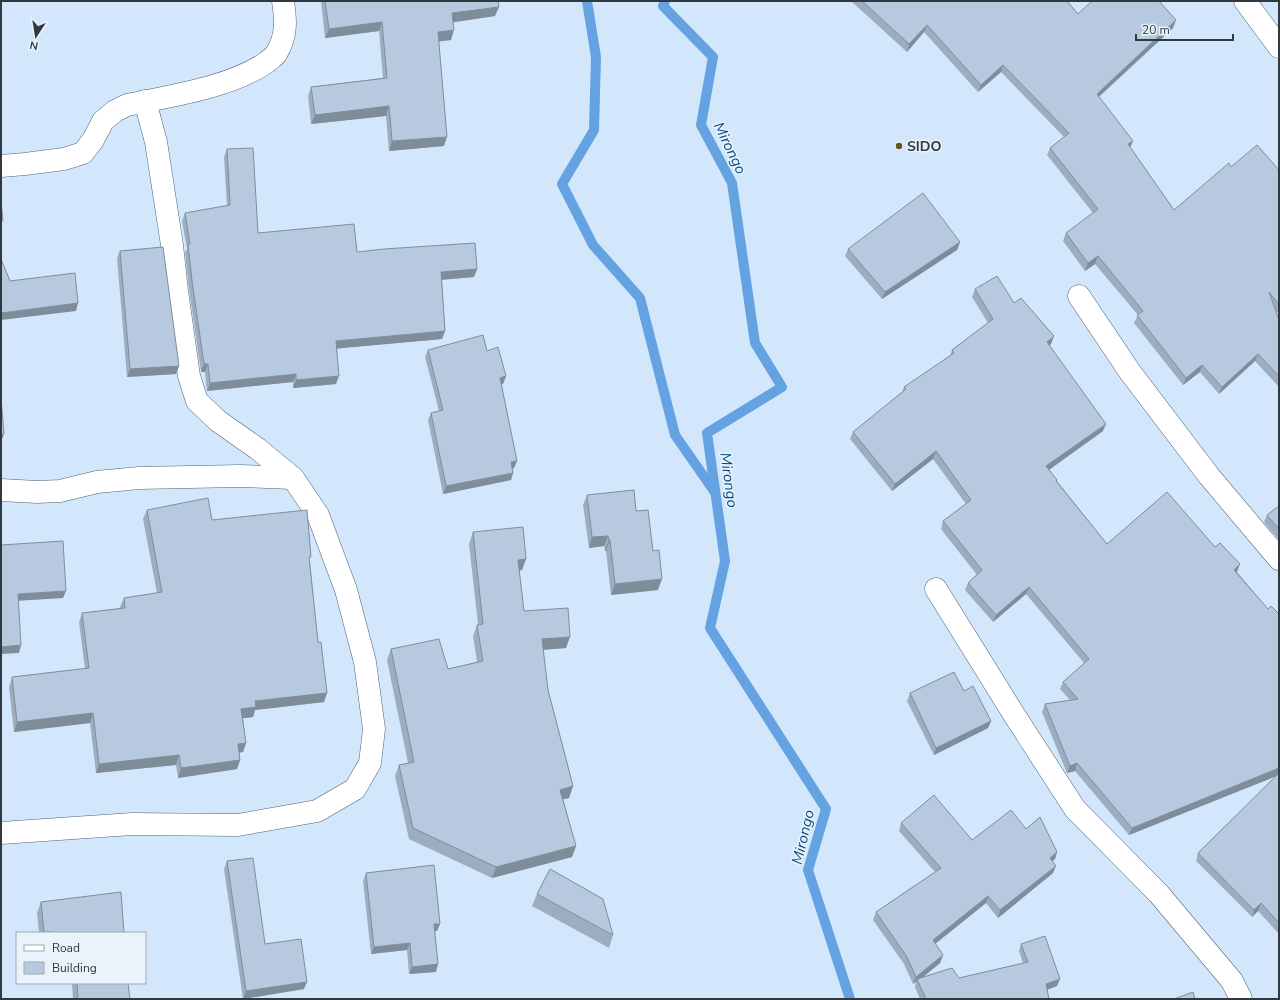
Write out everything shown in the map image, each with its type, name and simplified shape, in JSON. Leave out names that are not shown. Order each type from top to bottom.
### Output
[{"type":"street","points":[[1,166],[64,159],[83,153],[93,140],[103,121],[115,111],[127,105],[215,85],[241,76],[260,66],[276,56],[284,38],[285,17],[283,1]]},
{"type":"street","points":[[1245,1],[1279,47]]},
{"type":"street","points":[[1,833],[132,824],[238,825],[317,811],[355,789],[370,764],[374,729],[365,662],[346,590],[318,515],[293,478],[258,449],[218,422],[197,401],[189,376],[172,245],[156,142],[145,101]]},
{"type":"street","points":[[1079,296],[1134,378],[1209,476],[1279,559]]},
{"type":"street","points":[[1,490],[37,492],[60,491],[97,482],[146,478],[240,476],[293,478]]},
{"type":"street","points":[[936,589],[1075,809],[1159,894],[1232,981],[1241,999]]},
{"type":"building","points":[[325,1],[498,1],[499,7],[452,13],[454,30],[438,32],[447,137],[392,141],[389,106],[315,115],[311,87],[387,78],[382,22],[329,29]]},
{"type":"building","points":[[862,1],[1067,1],[1078,14],[1092,1],[1159,1],[1176,20],[1097,94],[1133,141],[1128,144],[1174,210],[1229,163],[1231,167],[1257,145],[1279,170],[1279,304],[1269,292],[1279,320],[1279,376],[1258,354],[1222,387],[1202,365],[1186,378],[1137,315],[1143,311],[1098,256],[1088,263],[1066,233],[1098,209],[1050,148],[1069,133],[1003,65],[981,85],[927,25],[909,44]]},
{"type":"building","points":[[253,148],[258,233],[354,224],[357,252],[475,243],[477,269],[441,272],[445,331],[336,341],[339,376],[296,380],[296,374],[210,383],[208,364],[204,364],[192,281],[188,244],[190,244],[185,213],[230,205],[227,149]]},
{"type":"building","points":[[923,193],[960,242],[885,292],[848,249]]},
{"type":"building","points":[[1,201],[3,221],[1,221]]},
{"type":"building","points":[[163,247],[179,366],[130,369],[120,251]]},
{"type":"building","points":[[1,259],[10,281],[75,273],[78,303],[1,313]]},
{"type":"building","points":[[997,276],[1014,303],[1021,298],[1054,336],[1047,342],[1106,424],[1046,466],[1057,480],[1056,481],[1107,544],[1167,492],[1215,547],[1220,543],[1240,564],[1234,570],[1268,609],[1271,606],[1279,614],[1279,768],[1132,828],[1077,763],[1070,766],[1045,704],[1078,699],[1063,682],[1089,659],[1029,587],[996,615],[968,583],[982,570],[943,521],[971,500],[936,451],[895,484],[853,432],[906,389],[904,387],[954,353],[952,350],[993,319],[975,289]]},
{"type":"building","points":[[483,335],[487,351],[498,347],[506,376],[500,378],[517,461],[511,462],[513,473],[446,486],[431,413],[443,410],[428,350]]},
{"type":"building","points":[[1,398],[4,434],[1,435]]},
{"type":"building","points":[[634,490],[636,511],[648,510],[653,551],[659,550],[662,579],[615,584],[610,540],[608,536],[592,537],[587,495]]},
{"type":"building","points":[[208,498],[212,520],[307,510],[311,557],[309,557],[318,642],[321,642],[327,693],[255,701],[256,707],[241,709],[246,743],[238,744],[240,760],[181,768],[179,755],[99,764],[93,713],[17,722],[12,677],[89,668],[82,613],[125,608],[124,598],[162,592],[147,510]]},
{"type":"building","points":[[1279,506],[1279,529],[1267,515]]},
{"type":"building","points":[[523,527],[526,559],[518,560],[524,611],[568,608],[570,637],[542,639],[548,690],[573,786],[560,790],[576,846],[496,867],[413,828],[399,765],[414,762],[391,649],[439,639],[448,669],[483,661],[477,625],[483,624],[473,532]]},
{"type":"building","points":[[63,541],[66,591],[18,594],[21,645],[1,647],[1,545]]},
{"type":"building","points":[[954,672],[964,691],[973,686],[991,721],[936,748],[910,693]]},
{"type":"building","points":[[1279,773],[1279,923],[1261,903],[1254,910],[1198,853]]},
{"type":"building","points":[[934,795],[972,840],[1011,810],[1026,829],[1040,817],[1057,852],[1050,858],[1056,866],[1000,910],[988,896],[933,940],[943,955],[916,977],[907,957],[876,912],[941,868],[901,823]]},
{"type":"building","points":[[253,858],[265,944],[301,939],[307,982],[246,991],[227,861]]},
{"type":"building","points":[[434,865],[440,924],[434,924],[438,964],[412,967],[410,943],[374,947],[366,873]]},
{"type":"building","points":[[550,869],[603,899],[613,935],[537,894]]},
{"type":"building","points":[[121,892],[124,932],[44,932],[41,902]]},
{"type":"building","points":[[1045,936],[1060,979],[1046,984],[1049,999],[926,999],[917,979],[952,968],[959,978],[1028,962],[1021,944]]},
{"type":"building","points":[[77,984],[128,984],[130,999],[78,999]]},
{"type":"building","points":[[1193,992],[1195,999],[1174,999]]},
{"type":"waterway","points":[[587,1],[596,57],[594,130],[562,184],[593,245],[640,298],[675,435],[714,491]]},
{"type":"waterway","name":"Mirongo","points":[[665,1],[663,6],[713,57],[701,125],[732,183],[755,343],[782,387],[707,433],[725,561],[710,628],[826,809],[808,870],[850,999]]},
{"type":"place","name":"SIDO","points":[[899,146]]}]
